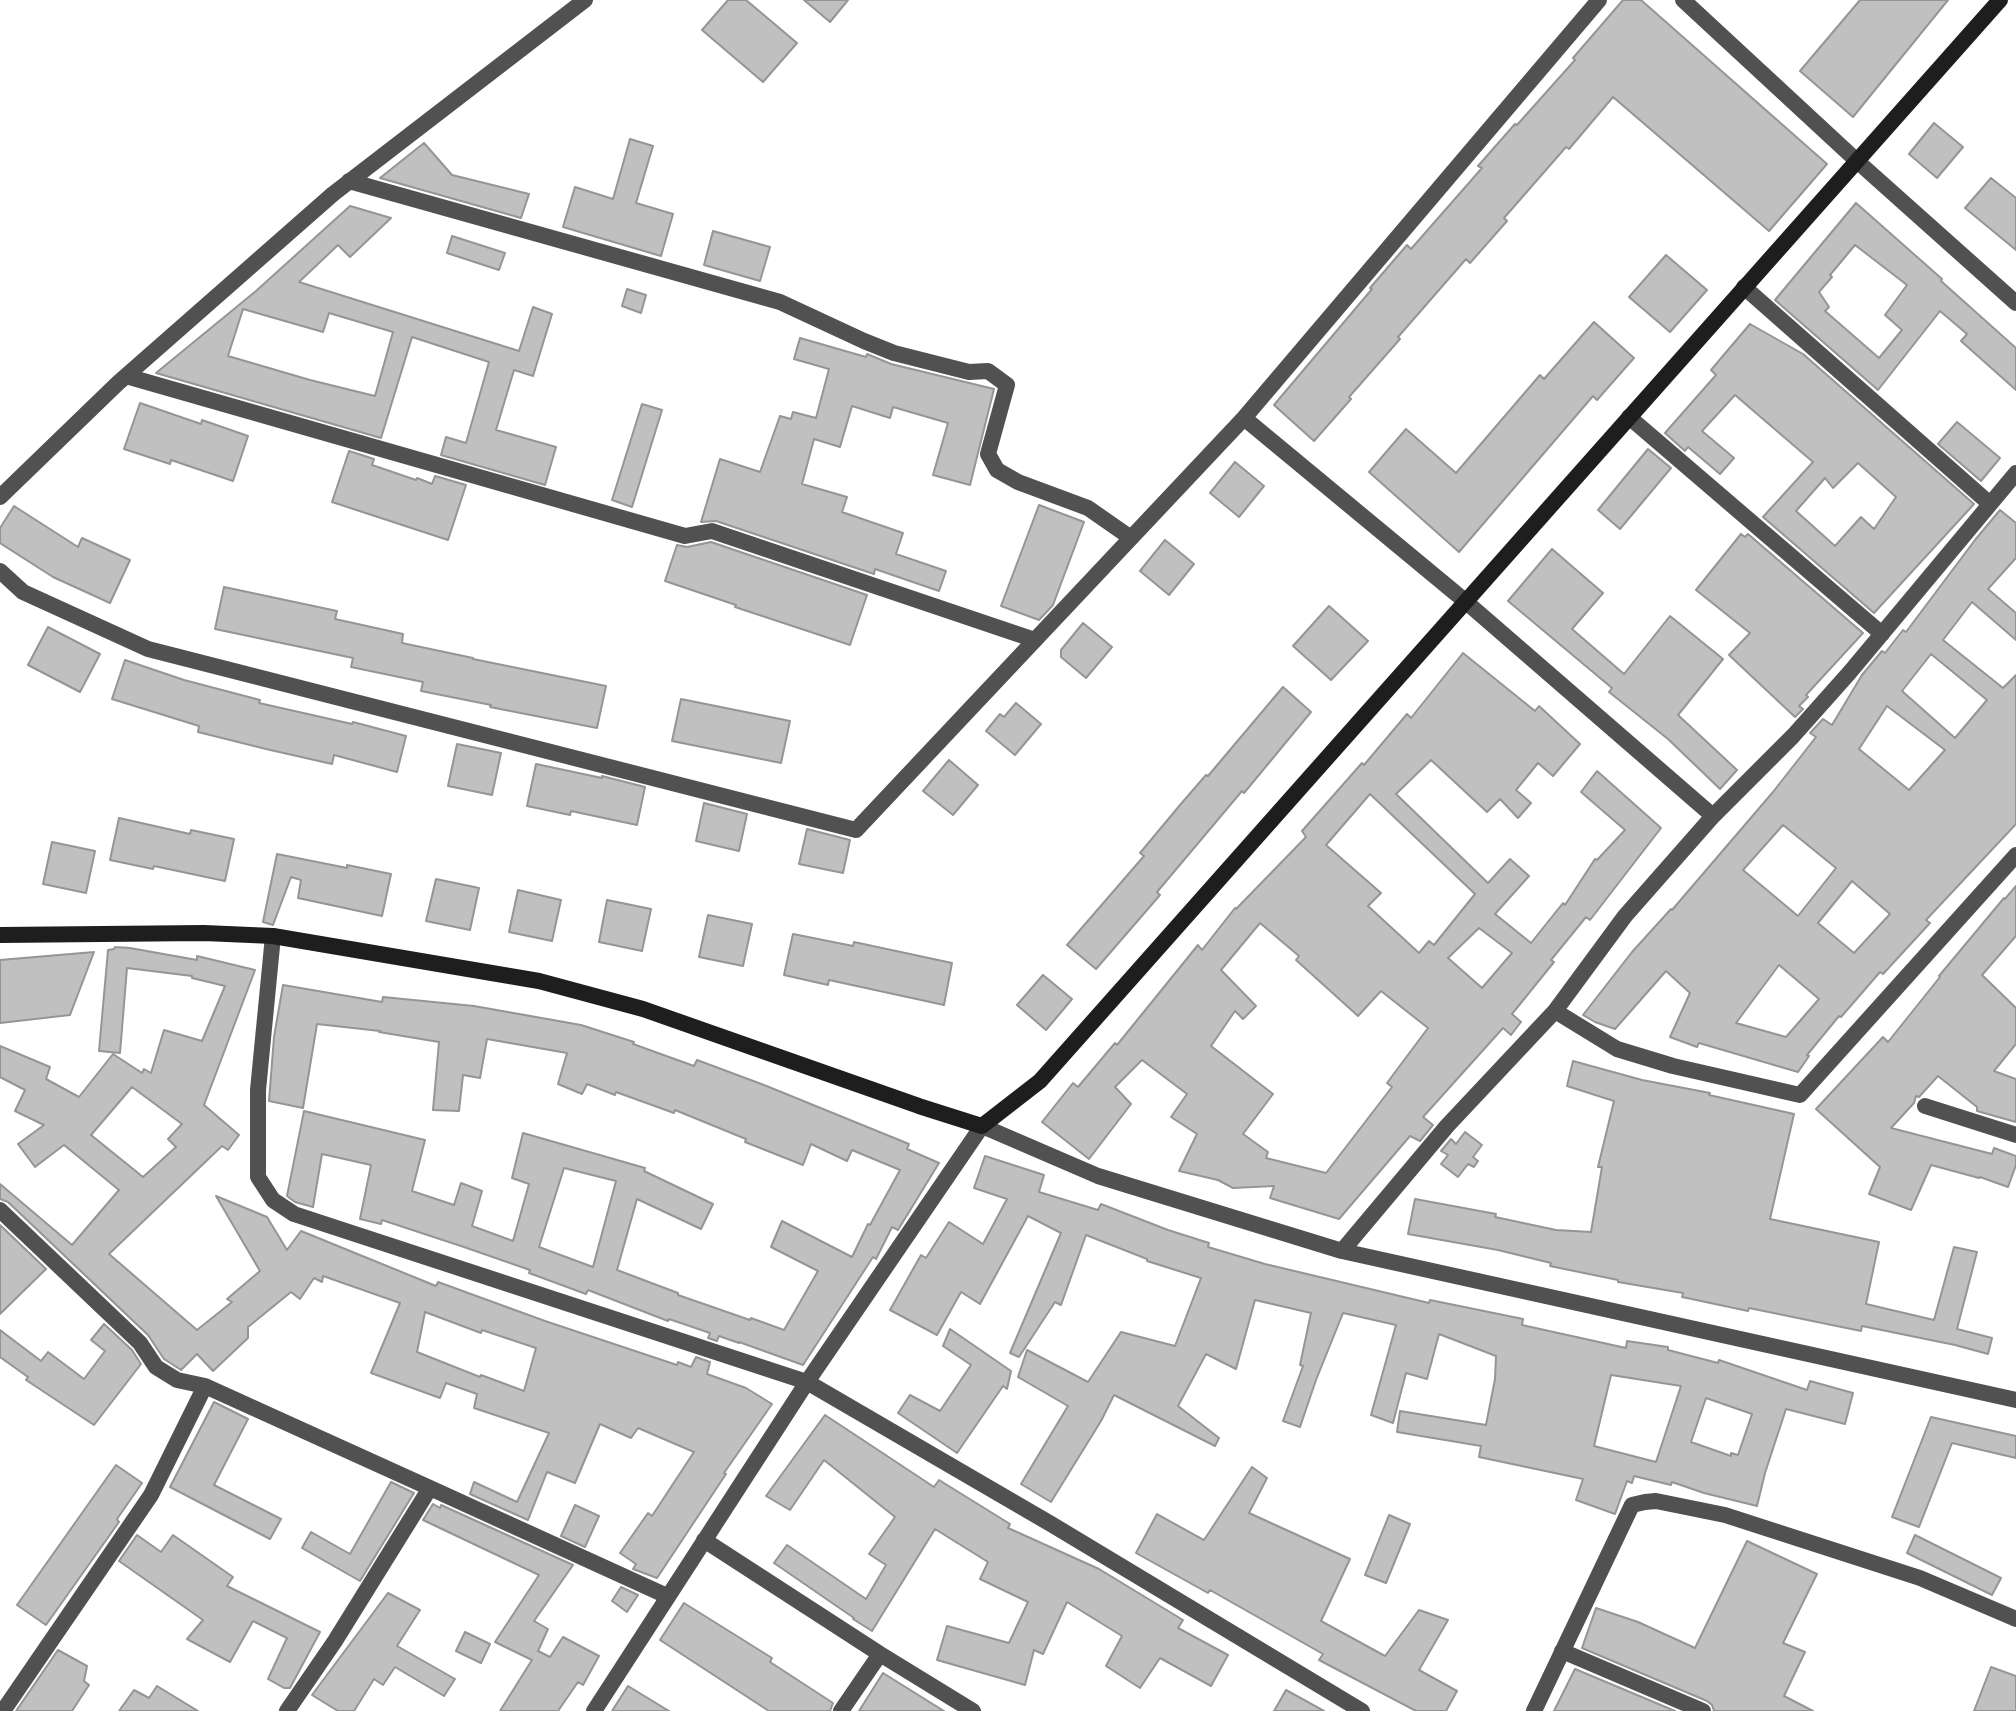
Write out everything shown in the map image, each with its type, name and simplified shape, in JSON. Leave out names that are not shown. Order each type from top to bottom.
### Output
[{"type":"main road","points":[[0,935],[204,933],[273,936],[539,981],[643,1009],[982,1126],[1040,1081],[2000,0]]},
{"type":"street","points":[[0,497],[126,376],[319,206],[585,0]]},
{"type":"street","points":[[0,571],[23,592],[148,649],[856,830],[1244,418],[1599,0]]},
{"type":"street","points":[[1683,0],[2016,303]]},
{"type":"street","points":[[349,181],[780,302],[894,353],[969,372],[988,371],[1007,385],[988,454],[997,470],[1018,482],[1088,508],[1131,538]]},
{"type":"street","points":[[1744,287],[1990,504]]},
{"type":"street","points":[[126,376],[685,536],[712,531],[1035,640]]},
{"type":"street","points":[[1629,417],[1882,634]]},
{"type":"street","points":[[1244,418],[1465,601],[1713,816]]},
{"type":"street","points":[[1342,1251],[1447,1126],[1555,1011],[1625,916],[1713,816],[1793,736],[2016,473]]},
{"type":"street","points":[[1555,1011],[1617,1049],[1673,1066],[1800,1095],[2016,855]]},
{"type":"street","points":[[273,936],[258,1090],[258,1177],[273,1200],[294,1214],[807,1382],[1362,1711]]},
{"type":"street","points":[[1925,1106],[2016,1135]]},
{"type":"street","points":[[594,1711],[807,1382],[982,1126],[1098,1176],[1342,1251],[2016,1400]]},
{"type":"street","points":[[0,1210],[140,1343],[156,1367],[177,1380],[205,1386],[667,1596]]},
{"type":"street","points":[[3,1711],[151,1495],[205,1386]]},
{"type":"street","points":[[287,1711],[335,1641],[430,1488]]},
{"type":"street","points":[[1534,1711],[1632,1505],[1645,1502],[1656,1501],[1725,1515],[1920,1578],[2016,1619]]},
{"type":"street","points":[[704,1540],[973,1711]]},
{"type":"street","points":[[1562,1651],[1703,1711]]},
{"type":"street","points":[[841,1711],[880,1654]]},
{"type":"building","points":[[728,0],[746,0],[797,43],[763,82],[702,30]]},
{"type":"building","points":[[804,0],[848,0],[830,22]]},
{"type":"building","points":[[1623,0],[1641,0],[1827,164],[1769,231],[1613,97],[1504,218],[1507,221],[1470,263],[1466,259],[1398,337],[1400,339],[1314,441],[1274,405],[1407,245],[1411,249],[1482,168],[1478,166],[1575,60],[1573,58]]},
{"type":"building","points":[[1860,0],[1948,0],[1853,117],[1800,71]]},
{"type":"building","points":[[1934,123],[1963,147],[1937,178],[1909,154]]},
{"type":"building","points":[[630,139],[653,146],[636,203],[673,214],[661,256],[563,227],[575,187],[613,199]]},
{"type":"building","points":[[424,143],[452,175],[529,194],[521,218],[380,178]]},
{"type":"building","points":[[1991,178],[2016,198],[2016,250],[1965,208]]},
{"type":"building","points":[[1856,203],[2016,348],[2016,390],[1961,341],[1967,334],[1940,311],[1878,390],[1775,300]],"holes":[[[1855,245],[1907,285],[1885,315],[1902,330],[1879,358],[1825,311],[1829,307],[1819,292]]]},
{"type":"building","points":[[350,206],[391,218],[350,257],[338,245],[299,282],[519,351],[533,307],[552,314],[533,376],[514,370],[496,430],[556,447],[545,485],[441,455],[446,437],[466,443],[489,362],[412,337],[381,438],[156,373],[256,291]],"holes":[[[243,309],[323,332],[329,313],[393,332],[375,396],[228,356]]]},
{"type":"building","points":[[713,231],[770,247],[760,281],[704,265]]},
{"type":"building","points":[[452,236],[505,253],[499,270],[447,253]]},
{"type":"building","points":[[1666,255],[1707,290],[1670,332],[1629,297]]},
{"type":"building","points":[[627,289],[646,295],[641,313],[622,306]]},
{"type":"building","points":[[1594,322],[1634,358],[1597,400],[1593,396],[1459,552],[1369,472],[1406,429],[1456,473],[1540,375],[1544,379]]},
{"type":"building","points":[[1750,324],[1803,354],[1974,504],[1874,613],[1763,517],[1813,462],[1735,395],[1702,431],[1734,458],[1720,474],[1688,447],[1685,451],[1665,433],[1716,375],[1711,370]],"holes":[[[1858,463],[1896,497],[1874,529],[1861,517],[1835,546],[1796,511],[1825,478],[1833,488]]]},
{"type":"building","points":[[800,338],[994,389],[970,485],[933,475],[948,423],[893,407],[890,418],[852,406],[840,447],[814,439],[802,484],[847,497],[842,512],[903,533],[896,554],[946,571],[939,591],[875,569],[874,574],[716,521],[701,522],[720,459],[760,472],[780,416],[791,419],[793,412],[816,418],[829,369],[794,359]]},
{"type":"building","points":[[140,403],[248,436],[233,481],[171,460],[170,464],[124,449]]},
{"type":"building","points":[[642,404],[662,410],[632,507],[612,500]]},
{"type":"building","points":[[1957,422],[2000,458],[1981,481],[1938,444]]},
{"type":"building","points":[[1648,449],[1671,468],[1620,529],[1598,510]]},
{"type":"building","points":[[349,451],[374,459],[372,465],[416,480],[432,484],[435,476],[466,485],[448,540],[332,502]]},
{"type":"building","points":[[1235,462],[1264,486],[1239,517],[1210,493]]},
{"type":"building","points":[[1039,505],[1084,522],[1053,605],[1039,620],[1001,606]]},
{"type":"building","points":[[14,506],[78,547],[82,538],[130,560],[110,603],[53,577],[0,543],[0,528]]},
{"type":"building","points":[[2000,510],[2016,523],[2016,558],[1988,589],[2016,613],[2016,640],[1972,602],[1943,640],[2003,688],[2016,675],[2016,824],[1926,920],[1930,923],[1883,974],[1880,972],[1839,1016],[1807,1055],[1798,1072],[1699,1043],[1697,1047],[1670,1037],[1690,993],[1666,971],[1615,1029],[1583,1015],[1632,952],[1773,792],[1816,737],[1810,733],[1823,719],[1832,725],[1862,675],[1903,630],[1906,632]],"holes":[[[1931,654],[1987,700],[1955,738],[1902,691]],[[1887,706],[1945,750],[1909,790],[1859,749]],[[1783,825],[1836,868],[1798,916],[1743,870]],[[1852,881],[1890,914],[1854,953],[1818,923]],[[1779,965],[1819,999],[1786,1037],[1736,1023]]]},
{"type":"building","points":[[1741,534],[1745,537],[1748,534],[1863,633],[1806,695],[1808,697],[1799,706],[1803,709],[1795,717],[1729,655],[1750,633],[1696,590]]},
{"type":"building","points":[[1165,540],[1194,564],[1169,595],[1140,571]]},
{"type":"building","points":[[711,542],[867,595],[850,645],[665,581],[677,545],[687,547]]},
{"type":"building","points":[[1552,549],[1603,593],[1572,629],[1624,674],[1670,616],[1723,659],[1678,715],[1737,770],[1720,789],[1668,739],[1609,692],[1612,688],[1508,601]]},
{"type":"building","points":[[224,587],[337,611],[335,619],[403,634],[402,643],[606,686],[597,728],[421,691],[423,682],[351,667],[353,658],[215,629]]},
{"type":"building","points":[[1329,606],[1368,641],[1331,680],[1293,646]]},
{"type":"building","points":[[1083,623],[1112,647],[1086,678],[1061,657],[1061,650]]},
{"type":"building","points":[[48,627],[100,654],[80,692],[28,665]]},
{"type":"building","points":[[1463,653],[1535,711],[1539,706],[1580,744],[1553,776],[1538,763],[1516,790],[1531,803],[1518,818],[1500,799],[1487,812],[1431,760],[1396,794],[1488,883],[1510,859],[1529,876],[1495,914],[1531,943],[1563,903],[1565,905],[1595,859],[1625,830],[1581,792],[1597,771],[1661,828],[1590,920],[1586,917],[1551,960],[1554,962],[1512,1014],[1521,1022],[1511,1035],[1503,1028],[1423,1117],[1433,1125],[1420,1141],[1410,1136],[1339,1219],[1270,1198],[1274,1186],[1233,1188],[1218,1180],[1179,1171],[1197,1134],[1171,1117],[1187,1094],[1142,1060],[1115,1087],[1131,1104],[1089,1159],[1042,1122],[1073,1083],[1078,1087],[1115,1043],[1117,1045],[1198,945],[1202,950],[1235,908],[1306,837],[1302,831],[1362,763],[1364,765],[1407,714],[1411,718]],"holes":[[[1370,794],[1475,894],[1434,945],[1429,941],[1419,953],[1368,906],[1381,893],[1326,845]],[[1260,923],[1299,956],[1296,960],[1358,1016],[1381,991],[1428,1028],[1387,1083],[1392,1087],[1326,1173],[1266,1158],[1268,1152],[1243,1134],[1273,1094],[1211,1046],[1235,1011],[1243,1019],[1256,1006],[1221,970]],[[1479,928],[1512,953],[1482,988],[1448,958]]]},
{"type":"building","points":[[125,660],[184,680],[260,700],[259,703],[406,736],[397,772],[334,755],[332,764],[198,732],[199,726],[112,699]]},
{"type":"building","points":[[1283,687],[1311,712],[1157,892],[1160,895],[1096,969],[1067,945],[1144,856],[1140,853],[1180,805]]},
{"type":"building","points":[[681,699],[790,721],[781,763],[672,741]]},
{"type":"building","points":[[1016,703],[1041,724],[1015,755],[986,731],[1000,714],[1004,717]]},
{"type":"building","points":[[457,744],[501,753],[492,795],[448,786]]},
{"type":"building","points":[[949,760],[978,785],[953,815],[923,791]]},
{"type":"building","points":[[536,764],[645,787],[637,825],[571,811],[570,815],[527,806]]},
{"type":"building","points":[[704,803],[747,814],[739,851],[696,841]]},
{"type":"building","points":[[119,818],[190,834],[191,830],[234,839],[225,881],[110,860]]},
{"type":"building","points":[[807,829],[850,840],[843,873],[799,864]]},
{"type":"building","points":[[52,842],[95,851],[86,893],[43,884]]},
{"type":"building","points":[[277,854],[391,874],[382,916],[298,898],[301,880],[291,877],[273,925],[263,922]]},
{"type":"building","points":[[436,879],[479,888],[470,930],[426,921]]},
{"type":"building","points":[[2016,886],[2016,936],[1982,975],[2016,1008],[2016,1044],[1994,1071],[2016,1079],[2016,1122],[1977,1111],[1977,1107],[1938,1076],[1919,1097],[1916,1096],[1914,1103],[1891,1128],[1992,1154],[1994,1148],[2016,1156],[2008,1187],[1931,1165],[1911,1210],[1869,1194],[1880,1167],[1816,1109],[1883,1037],[1888,1042],[1939,976]]},
{"type":"building","points":[[518,890],[561,900],[552,941],[509,932]]},
{"type":"building","points":[[607,900],[651,909],[642,951],[599,942]]},
{"type":"building","points":[[708,915],[752,924],[743,966],[699,957]]},
{"type":"building","points":[[793,934],[853,946],[854,942],[952,963],[944,1005],[829,980],[828,985],[784,975]]},
{"type":"building","points":[[130,948],[197,960],[197,956],[255,970],[204,1105],[239,1135],[228,1150],[222,1146],[109,1254],[197,1330],[232,1302],[227,1299],[260,1271],[216,1196],[267,1217],[287,1250],[301,1231],[436,1286],[438,1282],[677,1365],[678,1362],[691,1367],[696,1357],[710,1362],[707,1374],[746,1388],[772,1404],[657,1578],[633,1569],[636,1564],[620,1553],[648,1513],[652,1516],[694,1452],[638,1428],[631,1438],[600,1424],[575,1483],[547,1472],[528,1520],[470,1494],[474,1482],[517,1502],[549,1433],[474,1408],[477,1394],[446,1383],[440,1398],[371,1373],[400,1303],[323,1276],[322,1282],[314,1278],[300,1299],[291,1292],[248,1327],[248,1338],[213,1371],[197,1354],[181,1370],[164,1359],[148,1335],[8,1202],[0,1199],[0,1184],[72,1245],[119,1190],[64,1145],[35,1167],[18,1144],[44,1125],[15,1111],[25,1090],[0,1077],[0,1046],[50,1067],[46,1079],[79,1097],[113,1054],[142,1073],[144,1069],[151,1073],[164,1030],[202,1041],[225,986],[192,976],[127,968],[120,1053],[99,1051],[108,950]],"holes":[[[132,1087],[182,1124],[168,1139],[176,1147],[143,1177],[91,1135]],[[425,1312],[481,1333],[482,1330],[536,1348],[524,1391],[417,1352]]]},
{"type":"building","points":[[94,952],[70,1015],[0,1023],[0,960]]},
{"type":"building","points":[[1043,975],[1072,999],[1046,1030],[1017,1005]]},
{"type":"building","points":[[283,985],[382,1002],[383,997],[474,1006],[581,1025],[694,1066],[697,1060],[764,1085],[909,1144],[907,1149],[939,1163],[898,1230],[892,1227],[876,1259],[873,1257],[803,1365],[719,1336],[717,1341],[708,1338],[710,1333],[668,1321],[588,1290],[586,1294],[464,1247],[382,1220],[381,1224],[360,1219],[371,1165],[322,1154],[313,1207],[295,1202],[287,1196],[304,1111],[425,1140],[412,1191],[454,1205],[461,1183],[482,1191],[472,1226],[513,1241],[529,1184],[512,1178],[523,1133],[645,1168],[644,1171],[713,1204],[701,1229],[637,1199],[617,1270],[678,1295],[784,1330],[818,1271],[771,1247],[782,1221],[852,1257],[900,1170],[852,1150],[847,1161],[811,1144],[803,1165],[675,1110],[674,1113],[587,1084],[582,1094],[558,1084],[567,1053],[487,1039],[480,1078],[463,1075],[459,1111],[433,1110],[439,1042],[317,1024],[303,1108],[269,1101],[274,1037]],"holes":[[[564,1168],[616,1181],[593,1267],[539,1247]]]},
{"type":"building","points":[[1573,1061],[1794,1114],[1770,1219],[1879,1242],[1866,1304],[1934,1320],[1954,1247],[1977,1252],[1957,1329],[1992,1338],[1988,1354],[1862,1326],[1861,1331],[1749,1308],[1748,1311],[1682,1297],[1683,1293],[1550,1266],[1551,1263],[1498,1250],[1408,1234],[1415,1199],[1496,1214],[1495,1217],[1556,1230],[1591,1232],[1602,1167],[1598,1167],[1614,1101],[1567,1086]]},
{"type":"building","points":[[1465,1132],[1482,1145],[1473,1157],[1478,1161],[1474,1167],[1468,1164],[1458,1177],[1441,1164],[1448,1155],[1441,1151],[1451,1139],[1456,1144]]},
{"type":"building","points":[[985,1156],[1044,1175],[1039,1192],[1098,1210],[1101,1204],[1209,1243],[1208,1247],[1265,1264],[1429,1303],[1430,1300],[1523,1319],[1522,1325],[1626,1348],[1627,1341],[1668,1347],[1668,1350],[1718,1363],[1719,1360],[1807,1390],[1810,1381],[1853,1393],[1845,1424],[1786,1409],[1757,1506],[1672,1482],[1671,1485],[1634,1476],[1632,1483],[1627,1481],[1615,1514],[1576,1500],[1583,1479],[1479,1457],[1481,1446],[1397,1432],[1400,1411],[1486,1425],[1496,1356],[1439,1334],[1427,1379],[1406,1373],[1393,1423],[1371,1415],[1396,1325],[1343,1313],[1300,1427],[1283,1421],[1303,1366],[1300,1365],[1311,1313],[1255,1300],[1236,1369],[1206,1354],[1178,1406],[1219,1438],[1215,1446],[1114,1395],[1051,1502],[1021,1484],[1068,1406],[1018,1377],[1027,1350],[1088,1382],[1121,1332],[1175,1346],[1201,1278],[1147,1261],[1086,1235],[1061,1305],[1055,1302],[1019,1357],[1010,1353],[1061,1233],[1028,1216],[980,1304],[961,1292],[937,1335],[890,1310],[921,1255],[926,1258],[949,1222],[983,1244],[1007,1199],[974,1188]],"holes":[[[1611,1375],[1681,1386],[1656,1462],[1594,1446]],[[1706,1398],[1752,1414],[1738,1455],[1731,1453],[1731,1456],[1691,1442]]]},
{"type":"building","points":[[0,1225],[46,1269],[0,1314]]},
{"type":"building","points":[[104,1324],[132,1350],[141,1364],[94,1425],[26,1380],[28,1377],[0,1357],[0,1330],[41,1361],[48,1352],[84,1379],[105,1351],[91,1340]]},
{"type":"building","points":[[950,1329],[1011,1371],[1007,1389],[1003,1386],[957,1453],[898,1413],[910,1395],[940,1411],[971,1365],[943,1346]]},
{"type":"building","points":[[214,1402],[248,1419],[214,1485],[281,1519],[270,1539],[170,1487]]},
{"type":"building","points":[[825,1415],[934,1487],[939,1480],[1010,1524],[1008,1528],[1099,1569],[1183,1620],[1178,1628],[1228,1655],[1211,1686],[1160,1658],[1140,1688],[1106,1666],[1122,1636],[1067,1602],[1043,1654],[1034,1650],[1025,1685],[937,1660],[947,1626],[1009,1643],[1028,1602],[980,1579],[988,1562],[935,1529],[872,1631],[853,1619],[774,1563],[787,1545],[866,1599],[886,1565],[869,1554],[895,1517],[824,1460],[790,1510],[766,1496]]},
{"type":"building","points":[[1931,1417],[2016,1436],[2016,1458],[1952,1443],[1919,1527],[1892,1517]]},
{"type":"building","points":[[116,1465],[142,1483],[117,1519],[119,1522],[46,1625],[17,1605]]},
{"type":"building","points":[[1252,1467],[1267,1478],[1249,1513],[1350,1559],[1321,1621],[1385,1656],[1419,1610],[1448,1620],[1419,1670],[1457,1691],[1446,1711],[1416,1711],[1319,1660],[1323,1654],[1210,1590],[1208,1593],[1136,1553],[1157,1514],[1204,1540]]},
{"type":"building","points":[[391,1482],[414,1493],[360,1581],[302,1548],[311,1532],[350,1554]]},
{"type":"building","points":[[433,1504],[573,1565],[534,1621],[548,1629],[538,1651],[550,1657],[563,1637],[599,1656],[583,1685],[578,1682],[558,1711],[500,1711],[532,1660],[495,1642],[539,1575],[423,1520]]},
{"type":"building","points":[[575,1505],[599,1516],[585,1547],[561,1536]]},
{"type":"building","points":[[1389,1515],[1410,1524],[1386,1583],[1365,1575]]},
{"type":"building","points":[[137,1535],[161,1552],[173,1535],[233,1577],[227,1586],[320,1632],[290,1688],[268,1679],[287,1638],[253,1621],[230,1662],[187,1639],[203,1620],[119,1561]]},
{"type":"building","points":[[1915,1535],[2001,1578],[1992,1595],[1907,1553]]},
{"type":"building","points":[[1747,1541],[1817,1574],[1783,1643],[1805,1652],[1784,1696],[1813,1711],[1714,1711],[1707,1701],[1582,1648],[1596,1608],[1638,1622],[1695,1648]]},
{"type":"building","points":[[621,1587],[638,1595],[627,1612],[612,1601]]},
{"type":"building","points":[[388,1593],[420,1610],[397,1646],[455,1679],[444,1696],[395,1667],[383,1685],[374,1679],[354,1711],[338,1711],[312,1695]]},
{"type":"building","points":[[684,1603],[772,1658],[770,1662],[833,1703],[830,1711],[769,1711],[660,1640]]},
{"type":"building","points":[[465,1632],[490,1644],[481,1663],[456,1651]]},
{"type":"building","points":[[58,1650],[87,1666],[84,1681],[89,1685],[72,1711],[16,1711]]},
{"type":"building","points":[[1991,1667],[2016,1676],[2016,1711],[1974,1711]]},
{"type":"building","points":[[1575,1669],[1675,1711],[1554,1711]]},
{"type":"building","points":[[883,1673],[944,1711],[859,1711]]},
{"type":"building","points":[[157,1686],[198,1711],[119,1711],[134,1690],[149,1698]]},
{"type":"building","points":[[628,1686],[669,1711],[612,1711]]},
{"type":"building","points":[[1286,1690],[1324,1711],[1274,1711]]}]
